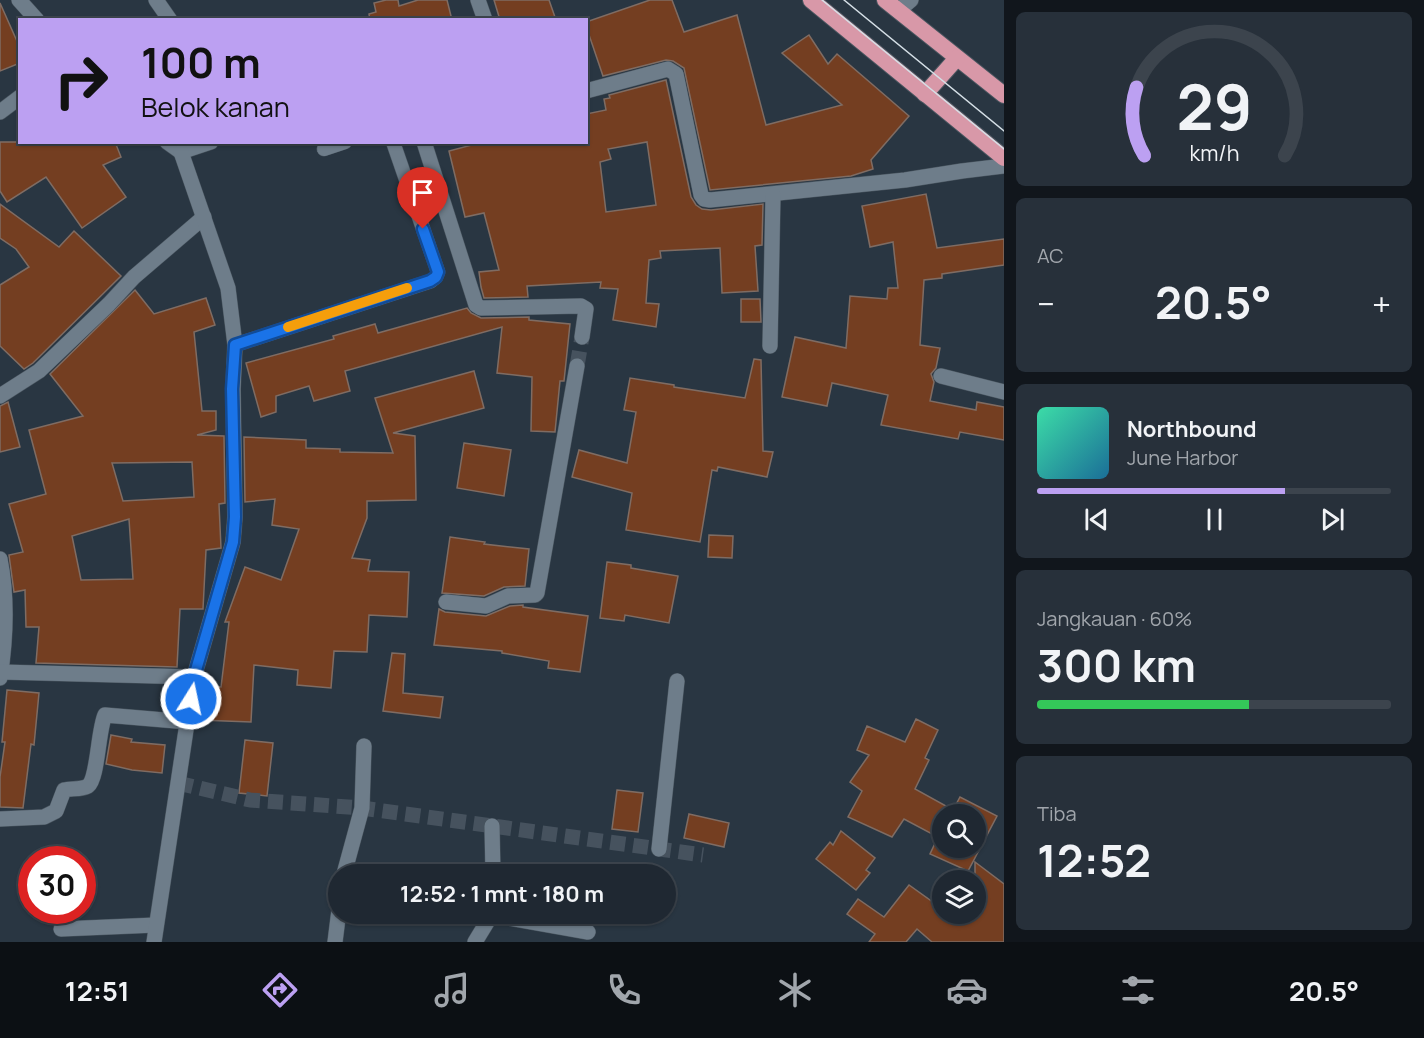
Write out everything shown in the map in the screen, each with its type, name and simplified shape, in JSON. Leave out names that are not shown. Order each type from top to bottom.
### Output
[{"type":"highway","points":[[811,0],[1004,158]]},
{"type":"highway","points":[[885,0],[905,5],[957,58],[1004,94]]},
{"type":"highway","points":[[925,94],[957,58]]},
{"type":"street","points":[[19,0],[35,18]]},
{"type":"street","points":[[156,0],[169,18]]},
{"type":"street","points":[[478,0],[484,18]]},
{"type":"street","points":[[588,90],[668,69],[673,70],[676,74],[701,195],[704,199],[773,195],[1004,166]]},
{"type":"street","points":[[0,112],[18,98]]},
{"type":"street","points":[[154,942],[194,677],[233,542],[235,517],[232,389],[235,345],[228,288],[181,152],[169,144]]},
{"type":"street","points":[[181,152],[205,144]]},
{"type":"street","points":[[425,144],[476,305],[481,308],[581,306],[586,309],[582,337]]},
{"type":"street","points":[[770,346],[773,195]]},
{"type":"street","points":[[0,396],[39,371],[110,304],[134,277],[204,217]]},
{"type":"street","points":[[446,602],[486,606],[508,596],[537,593],[577,366]]},
{"type":"street","points":[[941,375],[1004,392]]},
{"type":"street","points":[[0,559],[5,604],[5,638],[0,675],[194,677]]},
{"type":"street","points":[[659,849],[677,681]]},
{"type":"street","points":[[0,819],[44,817],[56,811],[64,790],[85,788],[94,776],[105,715],[188,722]]},
{"type":"street","points":[[347,864],[362,808],[364,746]]},
{"type":"street","points":[[492,826],[493,864]]},
{"type":"street","points":[[335,942],[337,924]]},
{"type":"street","points":[[475,942],[486,924]]},
{"type":"street","points":[[545,924],[588,932]]},
{"type":"street","points":[[61,929],[156,925]]},
{"type":"lane","points":[[324,149],[339,144]]},
{"type":"lane","points":[[235,345],[430,281],[436,277],[438,272],[394,144]]},
{"type":"building","points":[[398,0],[399,6],[418,0],[447,0],[452,18],[370,18],[369,14],[376,12],[374,3]]},
{"type":"building","points":[[494,0],[549,0],[555,18],[499,18]]},
{"type":"building","points":[[650,0],[672,0],[684,32],[737,15],[766,125],[842,105],[782,53],[809,35],[828,64],[837,54],[909,116],[871,160],[873,169],[851,176],[710,190],[684,68],[673,61],[666,60],[603,76],[588,32],[588,21]]},
{"type":"building","points":[[0,3],[18,44],[18,64],[0,71]]},
{"type":"building","points":[[666,80],[691,197],[696,205],[702,209],[711,210],[763,204],[762,245],[755,246],[758,291],[722,293],[720,248],[660,251],[661,258],[649,260],[646,303],[659,304],[656,327],[613,320],[618,289],[600,288],[601,282],[527,286],[528,297],[484,298],[479,272],[499,270],[484,213],[465,217],[449,151],[475,144],[588,144],[588,114],[606,110],[604,99],[610,98],[609,95]],"holes":[[[647,142],[656,205],[606,212],[600,162],[611,159],[608,149]]]},
{"type":"building","points":[[0,142],[116,144],[121,157],[103,165],[126,197],[82,228],[46,177],[7,202],[0,191]]},
{"type":"building","points":[[926,194],[937,248],[1004,239],[1004,265],[942,274],[942,278],[924,280],[920,345],[940,348],[936,368],[931,374],[934,382],[930,401],[976,410],[977,402],[1004,407],[1004,440],[960,432],[958,439],[881,425],[888,395],[832,383],[827,406],[782,397],[795,337],[846,348],[850,296],[887,299],[888,288],[898,288],[893,242],[870,247],[862,206]]},
{"type":"building","points":[[0,204],[59,247],[74,231],[121,276],[33,363],[24,369],[0,346],[0,285],[29,267],[16,249],[0,238]]},
{"type":"building","points":[[135,290],[154,314],[206,298],[215,325],[194,332],[202,411],[216,411],[216,430],[197,435],[224,436],[225,503],[219,504],[221,548],[206,550],[203,609],[180,609],[177,667],[36,663],[39,627],[26,627],[25,590],[14,592],[9,555],[23,552],[9,504],[46,494],[29,430],[83,416],[50,374]],"holes":[[[192,462],[194,497],[123,501],[112,463]],[[129,519],[133,579],[81,580],[72,536]]]},
{"type":"building","points":[[741,299],[760,299],[761,322],[741,322]]},
{"type":"building","points":[[467,308],[481,318],[529,317],[529,320],[570,324],[564,381],[560,381],[555,432],[531,431],[532,377],[497,373],[502,327],[345,371],[350,391],[314,401],[309,386],[276,396],[276,412],[261,417],[246,363],[334,339],[333,336],[375,324],[378,333]]},
{"type":"building","points":[[754,359],[761,360],[763,451],[773,452],[767,477],[718,467],[717,471],[712,470],[700,542],[626,530],[632,493],[572,477],[579,450],[627,463],[636,412],[624,410],[630,378],[745,398]]},
{"type":"building","points":[[474,371],[484,408],[393,433],[415,436],[416,500],[367,501],[367,518],[352,558],[370,560],[368,571],[409,572],[407,617],[369,615],[367,652],[334,651],[331,688],[297,685],[298,670],[254,665],[251,722],[199,720],[202,686],[221,687],[229,622],[225,622],[245,567],[281,580],[299,529],[272,525],[275,499],[245,502],[244,437],[306,440],[306,448],[340,449],[340,452],[393,453],[375,398]]},
{"type":"building","points":[[8,402],[20,447],[0,452],[0,406]]},
{"type":"building","points":[[464,443],[511,450],[504,496],[457,488]]},
{"type":"building","points":[[709,535],[733,536],[732,558],[708,557]]},
{"type":"building","points":[[450,537],[485,542],[484,544],[529,549],[525,586],[504,587],[484,596],[442,593]]},
{"type":"building","points":[[607,562],[678,576],[669,623],[625,615],[624,621],[600,618]]},
{"type":"building","points":[[523,605],[523,607],[588,616],[580,672],[548,668],[549,661],[502,653],[502,651],[434,645],[439,609],[445,612],[486,616],[510,606]]},
{"type":"building","points":[[392,653],[405,654],[403,693],[443,697],[440,718],[383,711]]},
{"type":"building","points":[[7,690],[39,693],[34,745],[31,744],[23,808],[0,807],[0,777],[5,742],[2,742]]},
{"type":"building","points":[[916,719],[938,730],[925,758],[929,760],[915,789],[942,804],[932,804],[932,834],[904,819],[892,837],[848,817],[862,791],[850,782],[869,755],[857,750],[867,726],[905,742]]},
{"type":"building","points":[[111,735],[132,739],[131,742],[165,745],[162,773],[106,764]]},
{"type":"building","points":[[245,740],[273,743],[267,796],[239,793]]},
{"type":"building","points":[[617,790],[643,793],[638,832],[612,829]]},
{"type":"building","points":[[960,797],[974,804],[956,804]]},
{"type":"building","points":[[986,810],[997,816],[986,837]]},
{"type":"building","points":[[689,814],[729,823],[724,847],[684,838]]},
{"type":"building","points":[[841,831],[875,858],[866,870],[870,873],[856,890],[816,859],[830,842],[833,845]]},
{"type":"building","points":[[939,858],[975,858],[969,870]]},
{"type":"building","points":[[975,862],[986,870],[975,870]]},
{"type":"building","points":[[986,870],[1004,884],[1004,942],[932,942],[917,929],[906,942],[869,942],[875,934],[847,914],[858,899],[884,917],[909,885],[932,902],[932,924],[986,924]]},
{"type":"tunnel","points":[[577,366],[582,337]]},
{"type":"tunnel","points":[[178,783],[250,800],[362,808],[703,855]]},
{"type":"tram line","points":[[822,0],[1004,149]]},
{"type":"tram line","points":[[844,0],[1004,131]]},
{"type":"slow traffic","points":[[288,327],[407,288]]},
{"type":"route","points":[[191,699],[194,677],[233,542],[235,517],[232,389],[235,345],[430,281],[436,277],[438,272],[423,229]]}]
